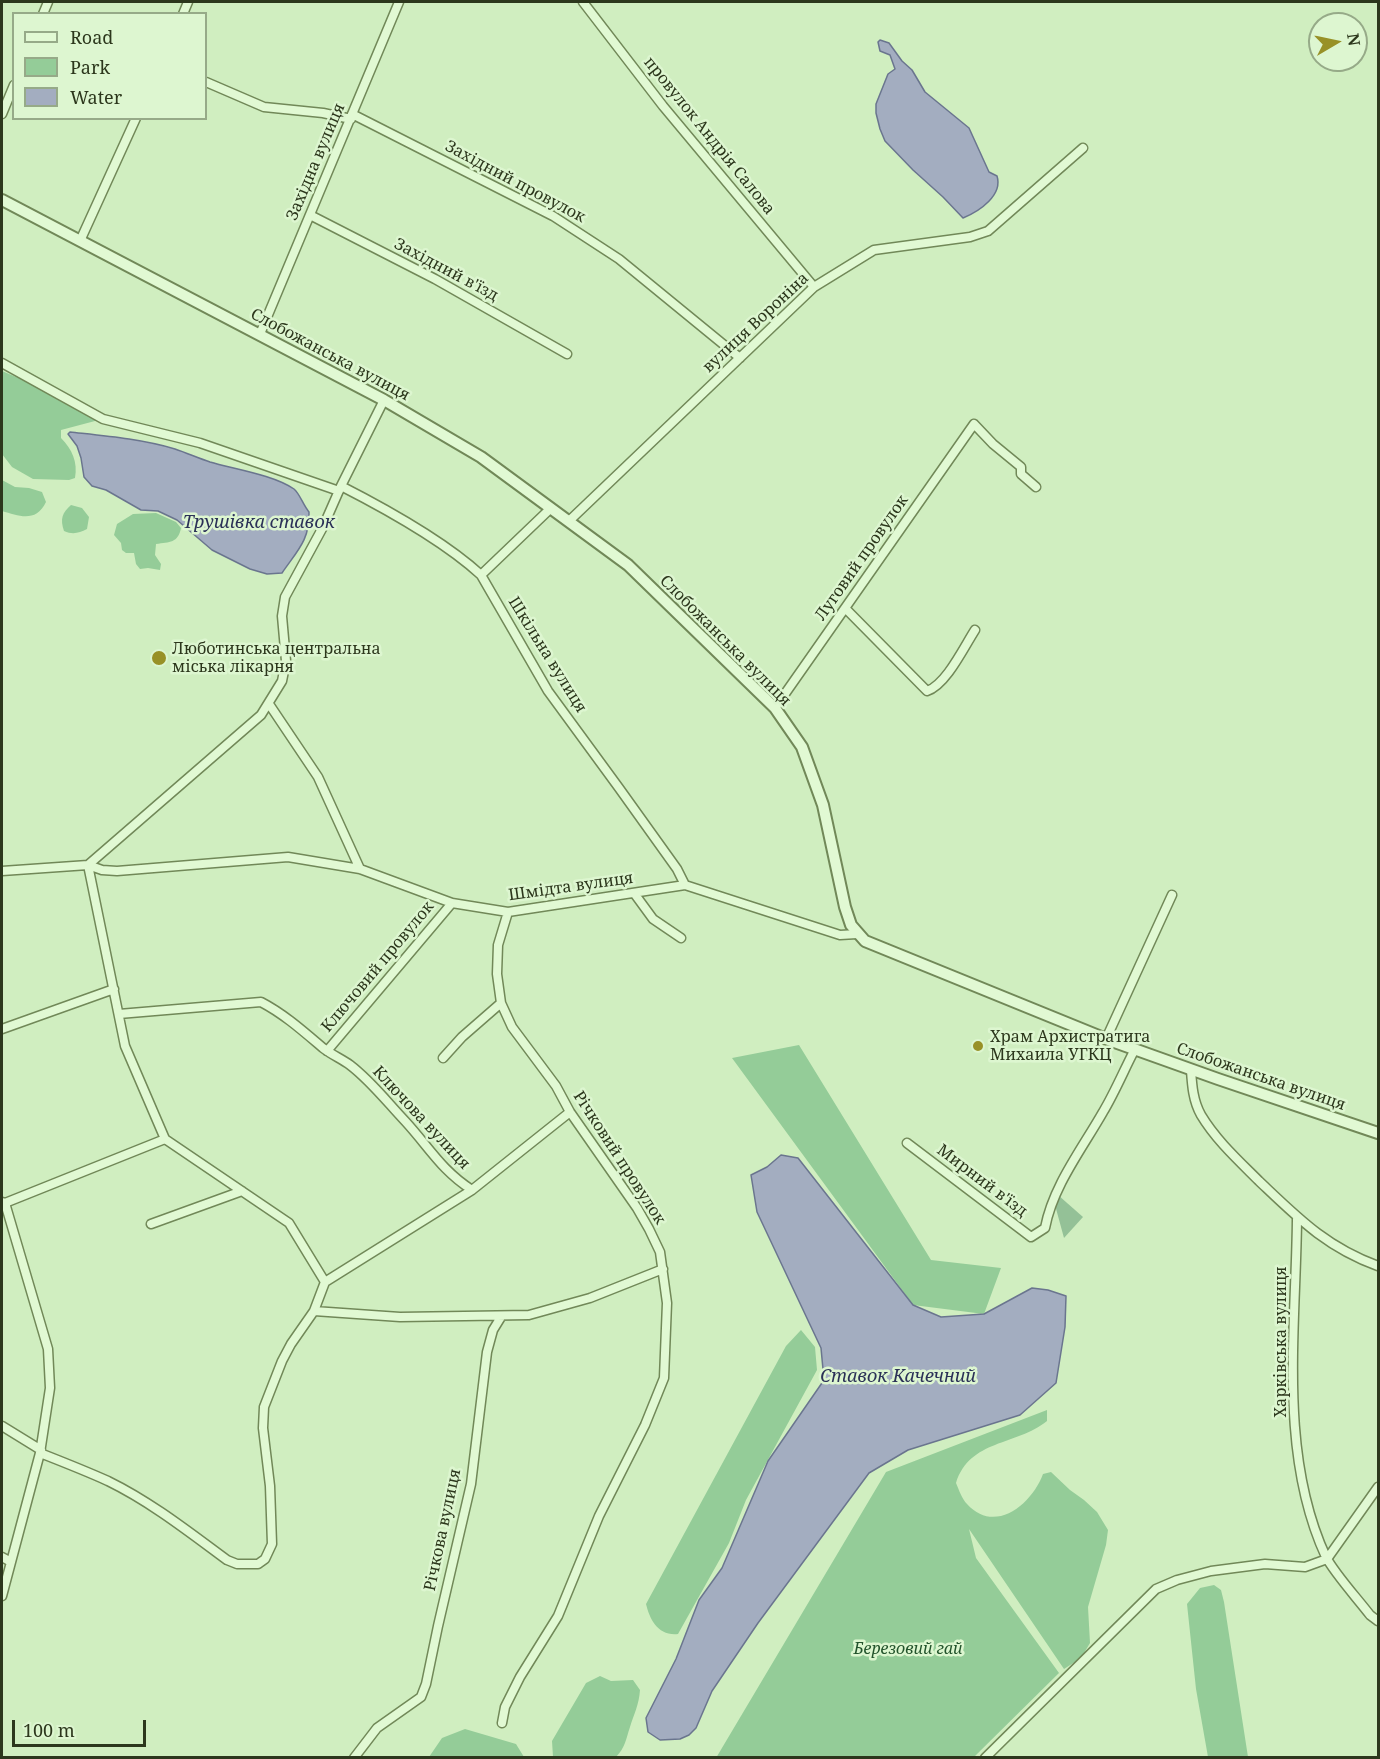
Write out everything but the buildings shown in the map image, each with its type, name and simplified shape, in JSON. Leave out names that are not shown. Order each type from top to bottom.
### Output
[{"type":"street","name":"Західна вулиця","points":[[260,334],[399,2]]},
{"type":"street","name":"провулок Андрія Салова","points":[[583,2],[663,106],[814,287]]},
{"type":"street","name":"Західний провулок","points":[[207,82],[264,107],[351,117],[553,216],[619,259],[740,358]]},
{"type":"street","points":[[2,114],[12,90]]},
{"type":"street","points":[[80,241],[135,120]]},
{"type":"street","name":"вулиця Вороніна","points":[[569,521],[814,287],[874,250],[970,237],[988,231],[1083,148]]},
{"type":"street","name":"Слобожанська вулиця","points":[[2,200],[384,400],[481,457],[628,566],[775,708],[802,747],[823,805],[851,926],[857,934],[874,946],[1134,1050],[1378,1133]]},
{"type":"street","name":"Західний в'їзд","points":[[310,215],[435,279],[567,354]]},
{"type":"street","name":"Шкільна вулиця","points":[[2,363],[103,419],[200,443],[340,488],[395,515],[468,563],[481,575],[548,691],[620,788],[677,869],[685,885]]},
{"type":"street","points":[[326,1282],[289,1223],[165,1139],[125,1046],[88,865],[261,715],[269,704],[282,681],[286,661],[282,616],[285,597],[323,527],[384,400]]},
{"type":"street","name":"Луговий провулок","points":[[775,708],[974,424],[993,444],[1021,467],[1021,474],[1036,487]]},
{"type":"street","points":[[481,575],[550,508]]},
{"type":"street","points":[[845,608],[927,691],[942,681],[975,630]]},
{"type":"street","points":[[269,704],[318,777],[360,869]]},
{"type":"street","name":"Шмідта вулиця","points":[[2,871],[88,865],[102,870],[117,871],[288,857],[360,869],[452,903],[508,912],[685,885],[840,935],[857,934]]},
{"type":"street","points":[[634,893],[653,919],[681,938]]},
{"type":"street","points":[[1106,1039],[1172,895]]},
{"type":"street","name":"Ключовий провулок","points":[[327,1051],[452,903]]},
{"type":"street","name":"Річковий провулок","points":[[502,1724],[505,1707],[520,1677],[558,1616],[599,1515],[645,1425],[664,1378],[667,1303],[660,1252],[637,1208],[570,1112],[556,1086],[512,1027],[501,1003],[497,974],[498,945],[508,912]]},
{"type":"street","points":[[2,1029],[114,989]]},
{"type":"street","name":"Ключова вулиця","points":[[119,1014],[261,1002],[278,1010],[327,1051],[349,1064],[366,1079],[408,1124],[440,1164],[472,1190]]},
{"type":"street","points":[[443,1058],[462,1037],[501,1003]]},
{"type":"street","name":"Мирний в'їзд","points":[[907,1143],[1031,1237],[1045,1228],[1049,1210],[1058,1190],[1105,1109],[1134,1050]]},
{"type":"street","points":[[1191,1070],[1192,1091],[1200,1113],[1224,1147],[1297,1219],[1347,1253],[1378,1266]]},
{"type":"street","points":[[2,1426],[40,1452],[128,1492],[159,1511],[227,1560],[237,1564],[258,1564],[265,1559],[273,1544],[270,1486],[263,1428],[264,1407],[282,1361],[314,1311],[326,1282],[472,1190],[570,1112]]},
{"type":"street","points":[[2,1596],[40,1452],[50,1388],[48,1349],[3,1202],[165,1139]]},
{"type":"street","points":[[151,1224],[242,1191]]},
{"type":"street","name":"Харківська вулиця","points":[[1297,1219],[1293,1394],[1300,1470],[1310,1514],[1327,1559],[1370,1615],[1378,1621]]},
{"type":"street","points":[[314,1311],[400,1317],[529,1316],[590,1298],[663,1269]]},
{"type":"street","name":"Річкова вулиця","points":[[354,1758],[377,1728],[420,1697],[426,1684],[471,1484],[487,1352],[492,1330],[501,1317]]},
{"type":"street","points":[[985,1758],[1156,1589],[1177,1580],[1211,1571],[1265,1564],[1305,1567],[1327,1559],[1378,1487]]},
{"type":"street","points":[[2,1557],[11,1562]]},
{"type":"green space","points":[[2,371],[97,411],[95,421],[61,430],[61,438],[75,461],[75,478],[69,480],[33,479],[12,467],[2,454]]},
{"type":"green space","points":[[2,480],[15,487],[42,492],[46,502],[42,509],[27,516],[2,511]]},
{"type":"green space","points":[[71,505],[82,508],[89,517],[87,529],[76,533],[64,531],[63,516]]},
{"type":"green space","points":[[156,513],[176,522],[181,528],[180,533],[173,541],[156,544],[155,555],[161,564],[160,570],[140,569],[136,564],[134,553],[126,553],[122,550],[121,543],[114,535],[117,524],[133,514]]},
{"type":"green space","points":[[799,1045],[931,1260],[1001,1268],[984,1314],[913,1305],[732,1058]]},
{"type":"green space","points":[[1058,1195],[1083,1217],[1064,1238],[1055,1205]]},
{"type":"green space","points":[[801,1330],[815,1347],[817,1370],[746,1500],[729,1543],[678,1634],[660,1630],[650,1616],[646,1604],[786,1346]]},
{"type":"green space","name":"Березовий гай","points":[[1047,1410],[1047,1421],[1035,1429],[995,1445],[972,1458],[956,1483],[965,1502],[978,1513],[989,1517],[1000,1516],[1022,1505],[1038,1485],[1043,1474],[1051,1472],[1097,1512],[1108,1530],[1106,1545],[1088,1607],[1090,1643],[1081,1658],[1064,1669],[969,1529],[976,1558],[1059,1673],[974,1757],[716,1758],[886,1472]]},
{"type":"green space","points":[[1214,1585],[1221,1590],[1224,1602],[1248,1757],[1208,1757],[1196,1689],[1187,1604],[1200,1588]]},
{"type":"green space","points":[[600,1676],[611,1681],[633,1680],[640,1690],[639,1700],[621,1750],[616,1757],[553,1757],[552,1741],[586,1683]]},
{"type":"green space","points":[[465,1729],[516,1744],[524,1757],[429,1757],[442,1738]]},
{"type":"water","points":[[880,40],[889,43],[912,70],[925,92],[969,128],[989,172],[997,176],[997,190],[993,196],[983,207],[970,215],[963,218],[885,141],[876,113],[876,104],[888,74],[895,69],[890,55],[880,51],[878,42]]},
{"type":"water","name":"Трушівка ставок","points":[[70,432],[123,438],[175,449],[210,462],[265,476],[286,484],[296,491],[309,512],[305,538],[282,573],[267,574],[250,569],[212,550],[177,520],[158,511],[141,510],[106,490],[92,486],[84,477],[81,458],[77,446],[68,434]]},
{"type":"water","name":"Ставок Качечний","points":[[781,1155],[798,1158],[913,1305],[941,1317],[984,1314],[1032,1288],[1066,1296],[1065,1327],[1056,1383],[1020,1415],[908,1450],[869,1473],[758,1623],[712,1691],[696,1728],[689,1735],[680,1739],[660,1740],[648,1732],[646,1718],[676,1659],[699,1600],[722,1568],[768,1461],[824,1380],[821,1348],[757,1212],[751,1175],[767,1167]]},
{"type":"place","name":"Люботинська центральна міська лікарня","points":[[159,658]]},
{"type":"place","name":"Храм Архистратига Михаила УГКЦ","points":[[978,1046]]}]
